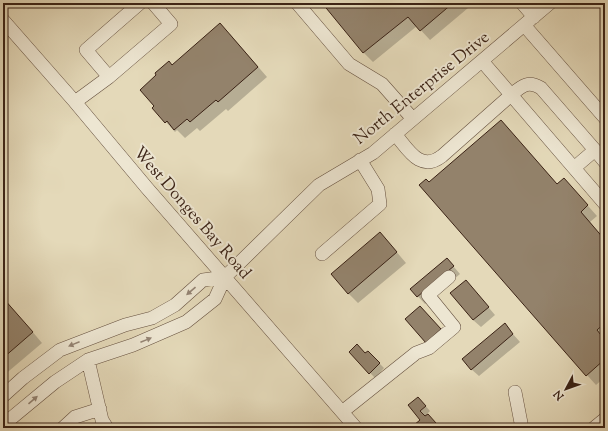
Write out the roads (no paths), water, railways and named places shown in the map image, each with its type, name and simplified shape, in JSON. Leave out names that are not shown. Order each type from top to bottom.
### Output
[{"type":"street","points":[[109,77],[86,50],[140,3]]},
{"type":"street","points":[[75,102],[109,77],[171,24],[153,3]]},
{"type":"street","points":[[297,3],[349,64],[382,84],[413,119]]},
{"type":"street","points":[[522,3],[529,21],[605,118]]},
{"type":"street","name":"North Enterprise Drive","points":[[3,425],[55,382],[88,360],[133,345],[186,322],[216,299],[225,277],[319,185],[373,153],[550,3]]},
{"type":"street","name":"West Donges Bay Road","points":[[3,20],[356,428]]},
{"type":"street","points":[[482,61],[605,204]]},
{"type":"street","points":[[395,134],[417,158],[423,162],[433,162],[442,156],[520,88],[528,84],[535,84],[541,88],[605,162]]},
{"type":"street","points":[[574,168],[595,150]]},
{"type":"street","points":[[322,254],[380,204],[378,189],[360,160]]},
{"type":"street","points":[[3,396],[23,378],[60,350],[125,325],[152,318],[174,305],[203,280],[225,277]]},
{"type":"street","points":[[342,412],[416,353],[429,348],[454,327],[428,295],[449,277]]},
{"type":"street","points":[[88,360],[102,420],[106,428]]},
{"type":"street","points":[[515,392],[522,428]]},
{"type":"street","points":[[63,428],[75,417],[100,409]]},
{"type":"street","points":[[594,428],[605,419]]}]
